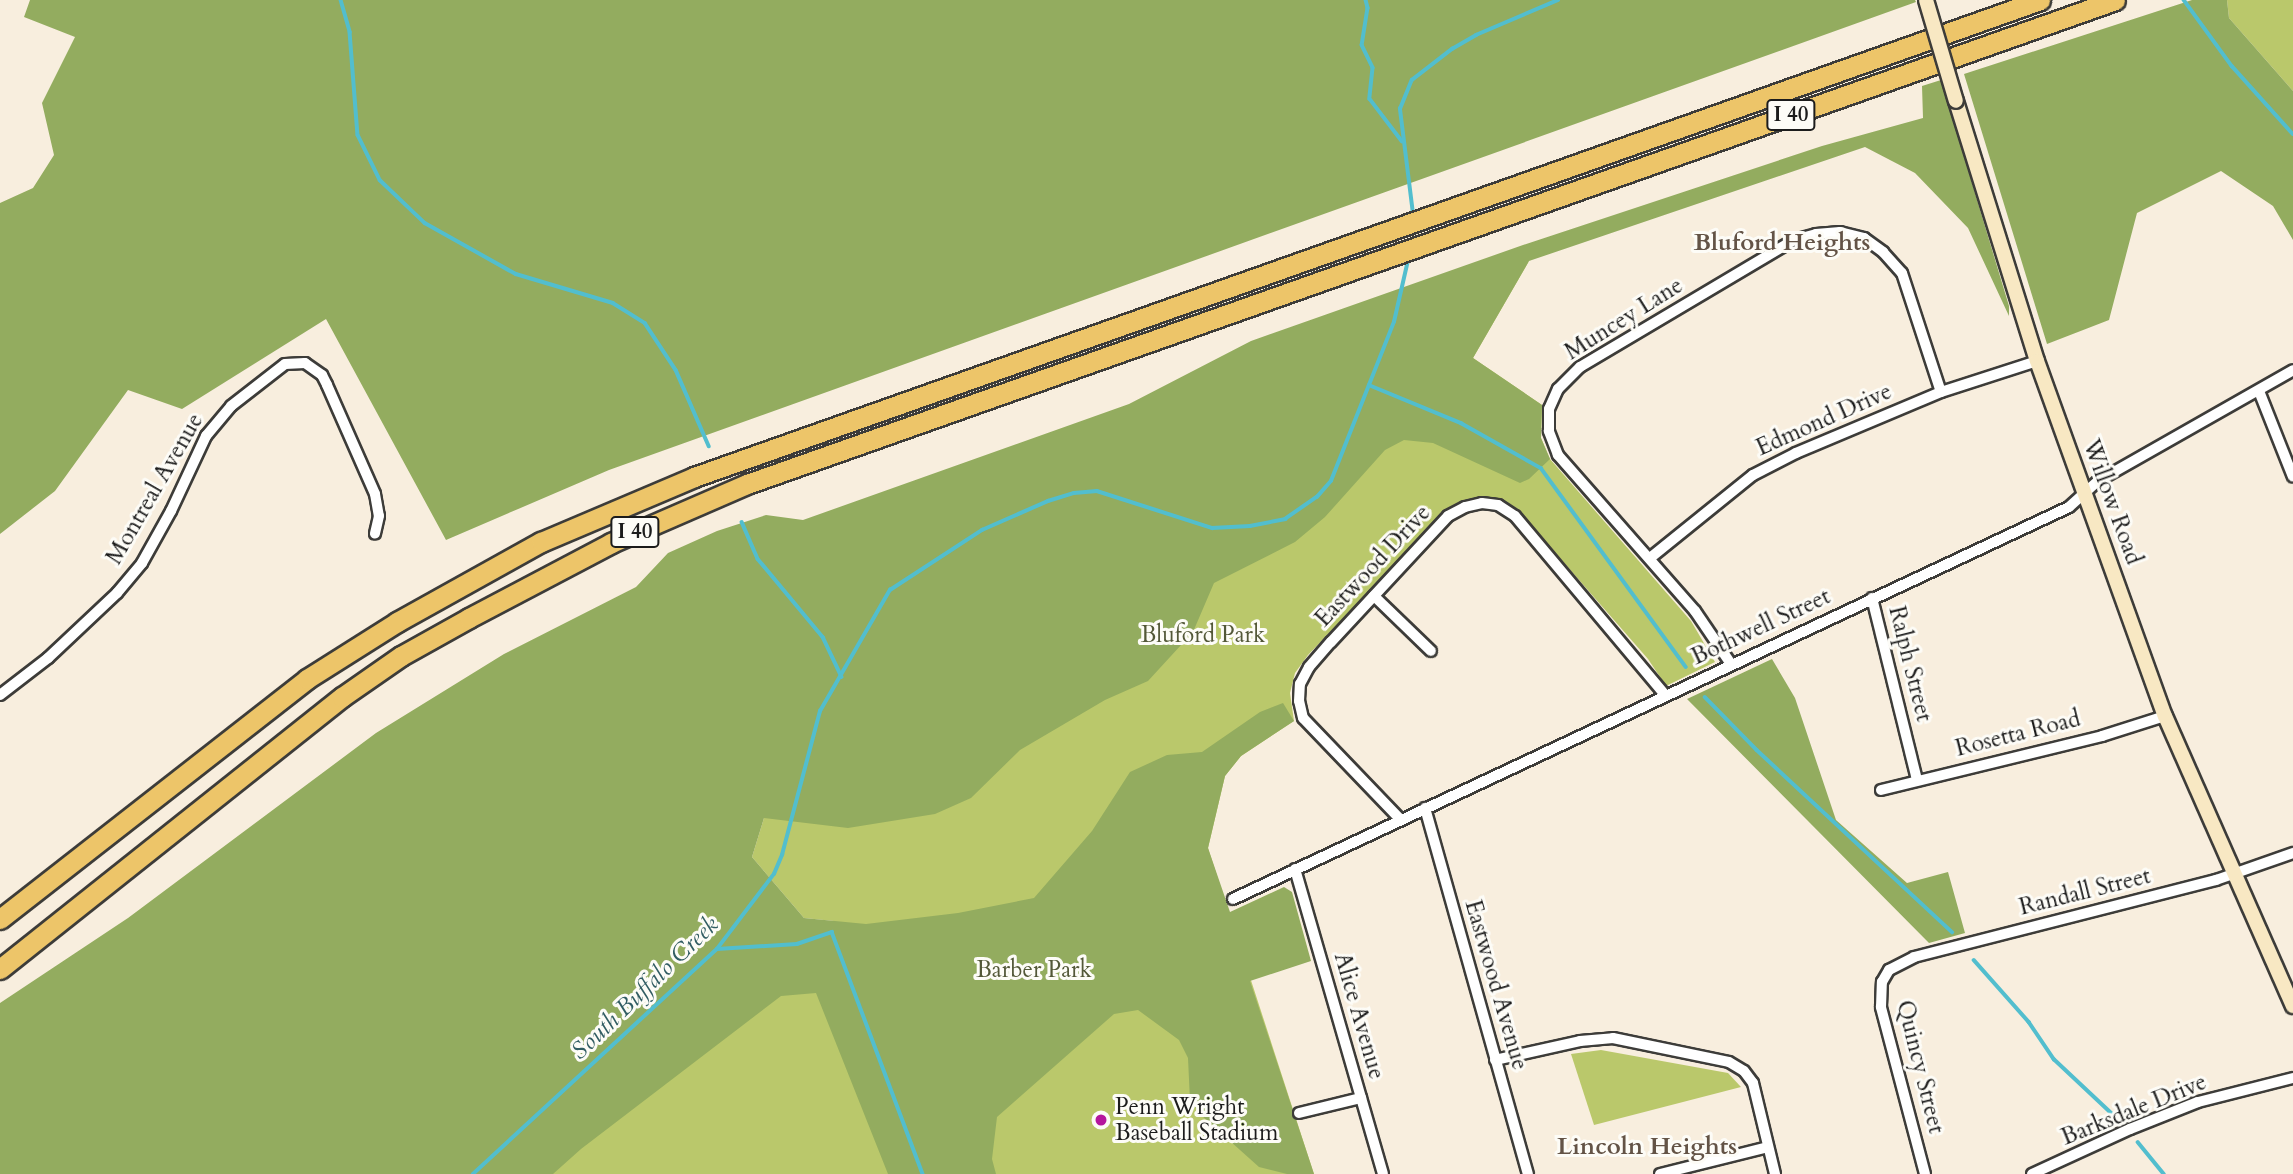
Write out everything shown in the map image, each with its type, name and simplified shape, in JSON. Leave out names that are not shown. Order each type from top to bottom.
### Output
[{"type":"highway","name":"I 40","points":[[0,919],[307,679],[397,622],[541,542],[694,477],[2040,0]]},
{"type":"highway","name":"I 40","points":[[0,969],[342,697],[401,656],[548,574],[747,484],[2115,0]]},
{"type":"street","name":"Willow Road","points":[[1926,0],[2038,361],[2165,716],[2293,1006]]},
{"type":"street","name":"Muncey Lane","points":[[1731,664],[1695,611],[1558,455],[1549,431],[1549,409],[1558,389],[1580,367],[1794,240],[1816,234],[1840,232],[1864,238],[1883,252],[1902,273],[1941,392]]},
{"type":"street","name":"Edmond Drive","points":[[1650,558],[1753,475],[1796,453],[1941,392],[2038,361]]},
{"type":"street","name":"Montreal Avenue","points":[[0,695],[48,658],[117,593],[142,563],[171,511],[206,436],[231,406],[285,364],[305,363],[322,375],[375,494],[379,516],[375,534]]},
{"type":"street","name":"Bothwell Street","points":[[1233,899],[2069,507],[2098,481],[2293,370]]},
{"type":"street","points":[[2259,391],[2293,477]]},
{"type":"street","name":"Eastwood Drive","points":[[1400,819],[1303,718],[1299,701],[1300,684],[1309,667],[1448,516],[1465,506],[1482,503],[1498,505],[1515,516],[1665,695]]},
{"type":"street","points":[[1374,596],[1431,651]]},
{"type":"street","name":"Ralph Street","points":[[1872,598],[1917,780]]},
{"type":"street","name":"Rosetta Road","points":[[1881,790],[2102,736],[2165,716]]},
{"type":"street","name":"Eastwood Avenue","points":[[1425,808],[1528,1174]]},
{"type":"street","name":"Randall Street","points":[[1889,970],[1914,957],[2234,874],[2293,853]]},
{"type":"street","name":"Alice Avenue","points":[[1295,869],[1383,1174]]},
{"type":"street","name":"Quincy Street","points":[[1889,970],[1882,982],[1881,1007],[1925,1174]]},
{"type":"street","points":[[1495,1060],[1580,1041],[1613,1038],[1729,1062],[1744,1071],[1753,1083],[1775,1174]]},
{"type":"street","name":"Barksdale Drive","points":[[2032,1174],[2130,1129],[2198,1102],[2293,1078]]},
{"type":"street","points":[[1299,1113],[1361,1098]]},
{"type":"street","points":[[1660,1174],[1768,1147]]},
{"type":"green space","points":[[30,0],[1916,2],[609,470],[446,540],[326,319],[182,409],[128,390],[55,491],[0,534],[0,203],[33,188],[54,155],[42,103],[75,37],[24,17]]},
{"type":"green space","points":[[2192,0],[2227,0],[2229,18],[2293,91],[2293,240],[2273,206],[2221,171],[2137,213],[2109,320],[2047,344],[1964,74]]},
{"type":"green space","points":[[2227,0],[2293,0],[2293,91],[2229,18]]},
{"type":"green space","points":[[1941,80],[2009,306],[2009,316],[1968,228],[1915,173],[1865,147],[1529,261],[1473,358],[1542,405],[1541,438],[1550,459],[1529,479],[1520,483],[1433,443],[1404,440],[1385,450],[1325,517],[1295,542],[1214,583],[1193,632],[1148,681],[1105,700],[1020,750],[971,798],[935,814],[848,828],[764,818],[752,857],[804,918],[866,924],[958,913],[1034,898],[1092,831],[1130,772],[1167,755],[1202,752],[1260,712],[1283,703],[1294,721],[1241,756],[1225,776],[1208,848],[1230,912],[1284,887],[1292,892],[1311,961],[1250,981],[1314,1174],[1287,1174],[1259,1167],[1202,1116],[1190,1101],[1188,1058],[1179,1040],[1138,1010],[1114,1014],[997,1117],[992,1159],[996,1174],[888,1174],[816,993],[781,996],[581,1149],[553,1174],[0,1174],[0,1003],[128,918],[376,733],[504,654],[636,587],[668,553],[717,531],[766,515],[803,520],[1129,404],[1251,341],[1523,245],[1822,146],[1923,118],[1922,86]]},
{"type":"green space","name":"Barber Park","points":[[1529,261],[1473,358],[1542,405],[1541,438],[1550,459],[1691,621],[1715,662],[1666,686],[1648,659],[1518,510],[1499,501],[1478,498],[1449,508],[1308,655],[1295,673],[1290,693],[1294,721],[1241,756],[1225,776],[1208,848],[1314,1174],[416,1174],[737,933],[834,921],[804,918],[752,857],[764,818]]},
{"type":"green space","points":[[1772,659],[1795,698],[1836,820],[1907,883],[1948,872],[1965,933],[1929,943],[1687,699]]},
{"type":"green space","points":[[1601,1050],[1728,1073],[1741,1087],[1594,1125],[1571,1054]]},
{"type":"waterway","points":[[341,0],[350,32],[358,135],[380,180],[425,223],[516,274],[613,303],[645,323],[676,370],[709,446]]},
{"type":"waterway","points":[[1366,0],[1368,8],[1362,45],[1373,68],[1370,99],[1402,141]]},
{"type":"waterway","name":"South Buffalo Creek","points":[[1413,214],[1400,109],[1412,80],[1452,49],[1476,35],[1558,0]]},
{"type":"waterway","points":[[2184,0],[2232,66],[2293,134]]},
{"type":"waterway","name":"South Buffalo Creek","points":[[473,1174],[717,949],[774,874],[782,855],[820,711],[890,590],[982,530],[1048,501],[1074,493],[1097,491],[1212,528],[1250,526],[1285,519],[1317,497],[1331,481],[1394,322],[1409,256]]},
{"type":"waterway","points":[[1369,385],[1461,423],[1541,468],[1686,667]]},
{"type":"waterway","points":[[742,522],[758,559],[823,637],[842,677]]},
{"type":"waterway","points":[[1705,697],[1757,750],[1952,932]]},
{"type":"waterway","points":[[717,949],[797,944],[832,932],[923,1174]]},
{"type":"waterway","points":[[1974,960],[2029,1022],[2054,1059],[2119,1120]]},
{"type":"waterway","points":[[2138,1142],[2164,1174]]},
{"type":"place","name":"Penn Wright Baseball Stadium","points":[[1101,1120]]},
{"type":"district","name":"Bluford Heights","points":[[1782,243]]},
{"type":"district","name":"Lincoln Heights","points":[[1647,1147]]},
{"type":"park label","name":"Bluford Park","points":[[1203,635]]}]
